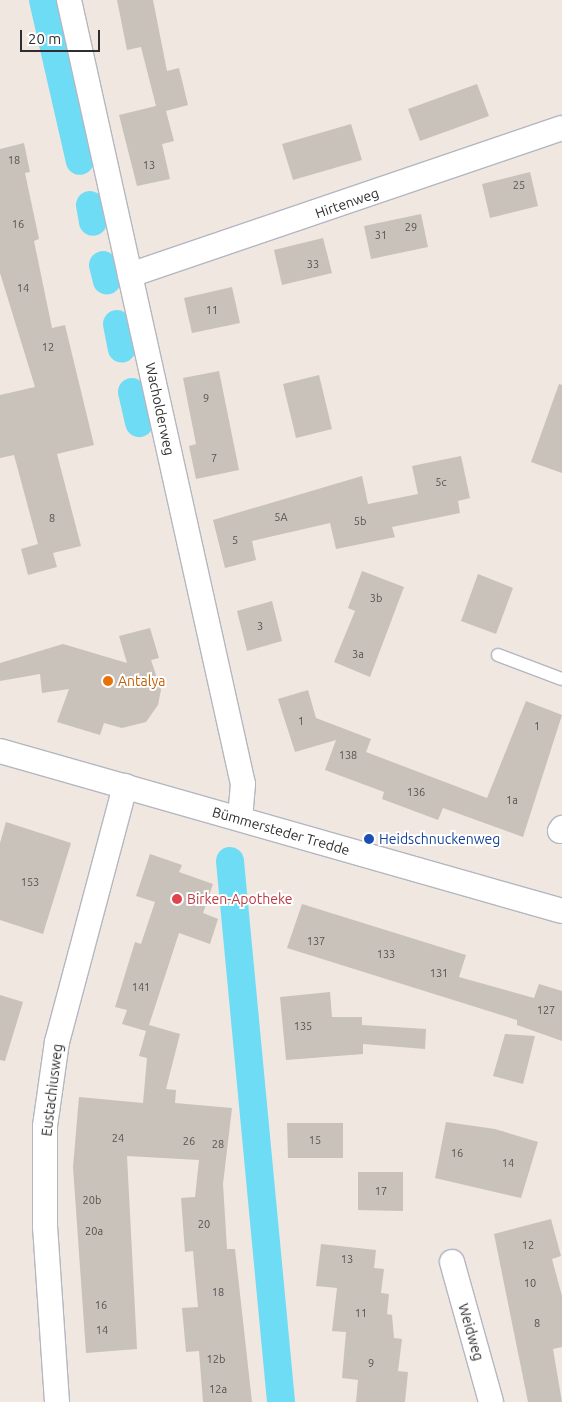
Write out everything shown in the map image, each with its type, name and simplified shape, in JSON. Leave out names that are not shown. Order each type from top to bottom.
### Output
[{"type":"street","name":"Wacholderweg","points":[[69,0],[243,784],[240,818]]},
{"type":"street","name":"Hirtenweg","points":[[130,276],[562,128]]},
{"type":"street","name":"Bümmersteder Tredde","points":[[0,751],[240,818],[562,912]]},
{"type":"street","name":"Eustachiusweg","points":[[57,1402],[45,1226],[46,1126],[57,1042],[125,786]]},
{"type":"street","name":"Weidweg","points":[[452,1262],[491,1402]]},
{"type":"lane","points":[[498,655],[562,679]]},
{"type":"building","points":[[117,0],[153,0],[167,71],[179,68],[188,105],[166,111],[174,141],[162,144],[170,179],[137,186],[119,115],[156,106],[141,47],[127,50]]},
{"type":"building","points":[[477,84],[489,116],[420,141],[408,109]]},
{"type":"building","points":[[351,124],[362,160],[293,180],[282,144]]},
{"type":"building","points":[[24,143],[30,172],[25,173],[39,239],[34,241],[52,328],[65,325],[94,445],[57,454],[81,546],[53,553],[57,567],[28,575],[21,549],[38,544],[14,455],[0,458],[0,395],[35,387],[0,273],[0,149]]},
{"type":"building","points":[[530,172],[538,206],[490,218],[482,184]]},
{"type":"building","points":[[421,214],[428,247],[371,259],[364,226]]},
{"type":"building","points":[[323,238],[332,273],[282,285],[274,250]]},
{"type":"building","points":[[232,287],[240,323],[192,333],[184,298]]},
{"type":"building","points":[[219,371],[239,470],[196,479],[189,446],[196,444],[183,378]]},
{"type":"building","points":[[319,375],[332,429],[296,438],[283,384]]},
{"type":"building","points":[[559,384],[562,385],[562,473],[531,462]]},
{"type":"building","points":[[461,456],[470,498],[458,501],[460,513],[392,527],[395,537],[336,549],[330,523],[252,541],[256,560],[225,568],[213,520],[362,476],[368,504],[418,494],[412,466]]},
{"type":"building","points":[[362,571],[404,587],[370,677],[334,662],[355,611],[348,608]]},
{"type":"building","points":[[478,574],[513,588],[496,634],[461,621]]},
{"type":"building","points":[[272,601],[282,641],[247,651],[237,611]]},
{"type":"building","name":"Antalya","points":[[150,628],[159,658],[151,660],[161,690],[158,705],[146,722],[122,728],[104,723],[100,735],[57,722],[69,689],[42,693],[40,674],[0,681],[0,663],[63,644],[127,663],[119,636]]},
{"type":"building","points":[[308,690],[316,718],[371,739],[366,752],[487,798],[526,701],[562,715],[523,837],[443,808],[438,820],[382,799],[384,792],[325,770],[336,740],[295,752],[278,699]]},
{"type":"building","points":[[6,822],[71,843],[43,934],[0,920],[0,843]]},
{"type":"building","points":[[150,854],[182,865],[179,872],[213,884],[203,913],[218,919],[210,944],[179,933],[149,1025],[180,1034],[166,1089],[176,1090],[175,1103],[232,1108],[223,1184],[227,1249],[235,1249],[252,1402],[203,1402],[199,1351],[186,1352],[182,1308],[198,1307],[193,1251],[185,1252],[181,1198],[195,1197],[199,1160],[127,1156],[137,1349],[86,1353],[73,1167],[79,1097],[143,1103],[147,1058],[139,1056],[146,1031],[122,1024],[127,1010],[115,1007],[135,942],[141,944],[155,902],[136,896]]},
{"type":"building","points":[[302,904],[466,955],[459,977],[534,998],[539,984],[562,991],[562,1041],[517,1025],[517,1020],[287,948]]},
{"type":"building","points":[[330,992],[332,1017],[362,1017],[362,1025],[426,1029],[425,1049],[363,1044],[363,1054],[286,1060],[280,997]]},
{"type":"building","points":[[0,995],[23,1002],[5,1061],[0,1060]]},
{"type":"building","points":[[505,1034],[535,1036],[523,1084],[493,1076]]},
{"type":"building","points":[[446,1122],[495,1129],[538,1142],[521,1198],[435,1178]]},
{"type":"building","points":[[287,1123],[343,1123],[343,1158],[288,1158]]},
{"type":"building","points":[[358,1172],[403,1172],[403,1211],[358,1210]]},
{"type":"building","points":[[551,1219],[561,1256],[552,1259],[562,1296],[562,1347],[553,1349],[562,1402],[528,1402],[494,1234]]},
{"type":"building","points":[[321,1244],[376,1250],[374,1268],[384,1269],[381,1293],[389,1294],[387,1314],[392,1315],[394,1338],[402,1339],[398,1371],[408,1372],[405,1402],[356,1402],[358,1380],[342,1378],[346,1332],[332,1331],[337,1288],[316,1286]]},
{"type":"waterway","points":[[43,0],[80,161]]},
{"type":"waterway","points":[[90,205],[93,222]]},
{"type":"waterway","points":[[103,265],[107,281]]},
{"type":"waterway","points":[[117,324],[122,349]]},
{"type":"waterway","points":[[132,392],[139,423]]},
{"type":"waterway","points":[[230,861],[281,1402]]},
{"type":"place","name":"Antalya","points":[[108,681]]},
{"type":"place","name":"Heidschnuckenweg","points":[[369,839]]},
{"type":"place","name":"Birken-Apotheke","points":[[177,899]]}]
